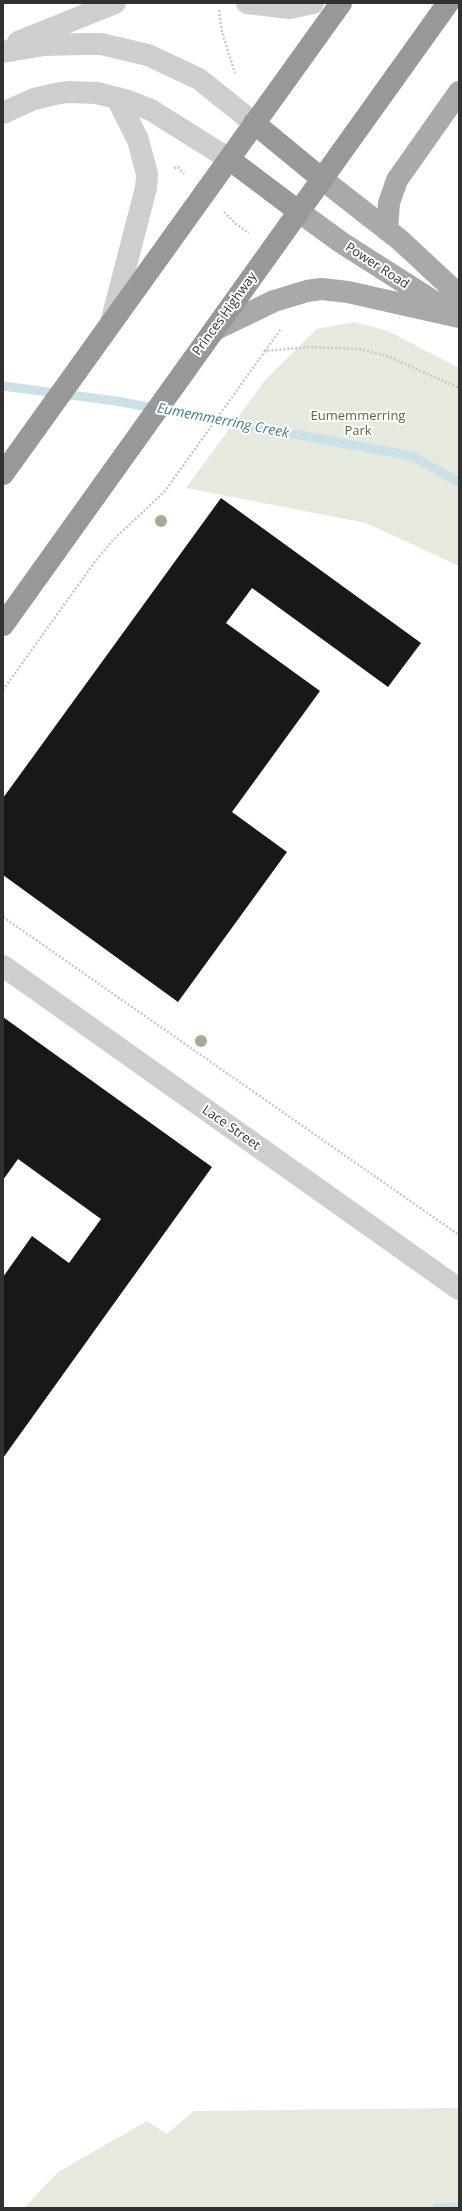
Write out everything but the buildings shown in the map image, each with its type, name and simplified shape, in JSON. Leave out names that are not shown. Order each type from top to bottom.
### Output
[{"type":"highway","points":[[3,474],[341,3]]},
{"type":"highway","name":"Princes Highway","points":[[3,625],[448,3]]},
{"type":"highway","points":[[254,123],[322,179]]},
{"type":"highway","points":[[229,159],[298,211]]},
{"type":"main road","points":[[387,230],[389,203],[397,180],[459,92]]},
{"type":"main road","points":[[322,179],[430,266],[459,295]]},
{"type":"main road","name":"Power Road","points":[[298,211],[342,243],[459,316]]},
{"type":"main road","points":[[214,330],[274,301],[307,290],[321,289],[348,292],[459,316]]},
{"type":"street","points":[[3,51],[56,26],[115,3]]},
{"type":"street","points":[[246,3],[290,8],[313,3]]},
{"type":"street","points":[[3,51],[44,46],[101,44],[148,55],[199,80],[254,123]]},
{"type":"street","points":[[3,114],[34,99],[68,92],[97,93],[137,104],[164,116],[229,159]]},
{"type":"street","points":[[105,332],[146,188],[146,174],[138,140],[117,98]]},
{"type":"street","name":"Lace Street","points":[[3,966],[459,1289]]},
{"type":"path","points":[[220,10],[222,32],[235,76]]},
{"type":"path","points":[[3,690],[94,563],[112,541],[165,491],[265,351],[309,347],[359,348],[387,356],[459,388]]},
{"type":"path","points":[[3,917],[459,1235]]},
{"type":"green space","name":"Eumemmerring Park","points":[[354,322],[388,331],[459,368],[459,566],[366,523],[186,488],[266,379],[317,329]]},
{"type":"green space","points":[[459,2108],[459,2208],[24,2208],[58,2172],[147,2121],[167,2134],[194,2111]]},
{"type":"waterway","name":"Eumemmerring Creek","points":[[3,386],[116,401],[412,456],[459,482]]},
{"type":"waterway","name":"Eumemmerring Creek","points":[[437,2208],[459,2207]]}]
